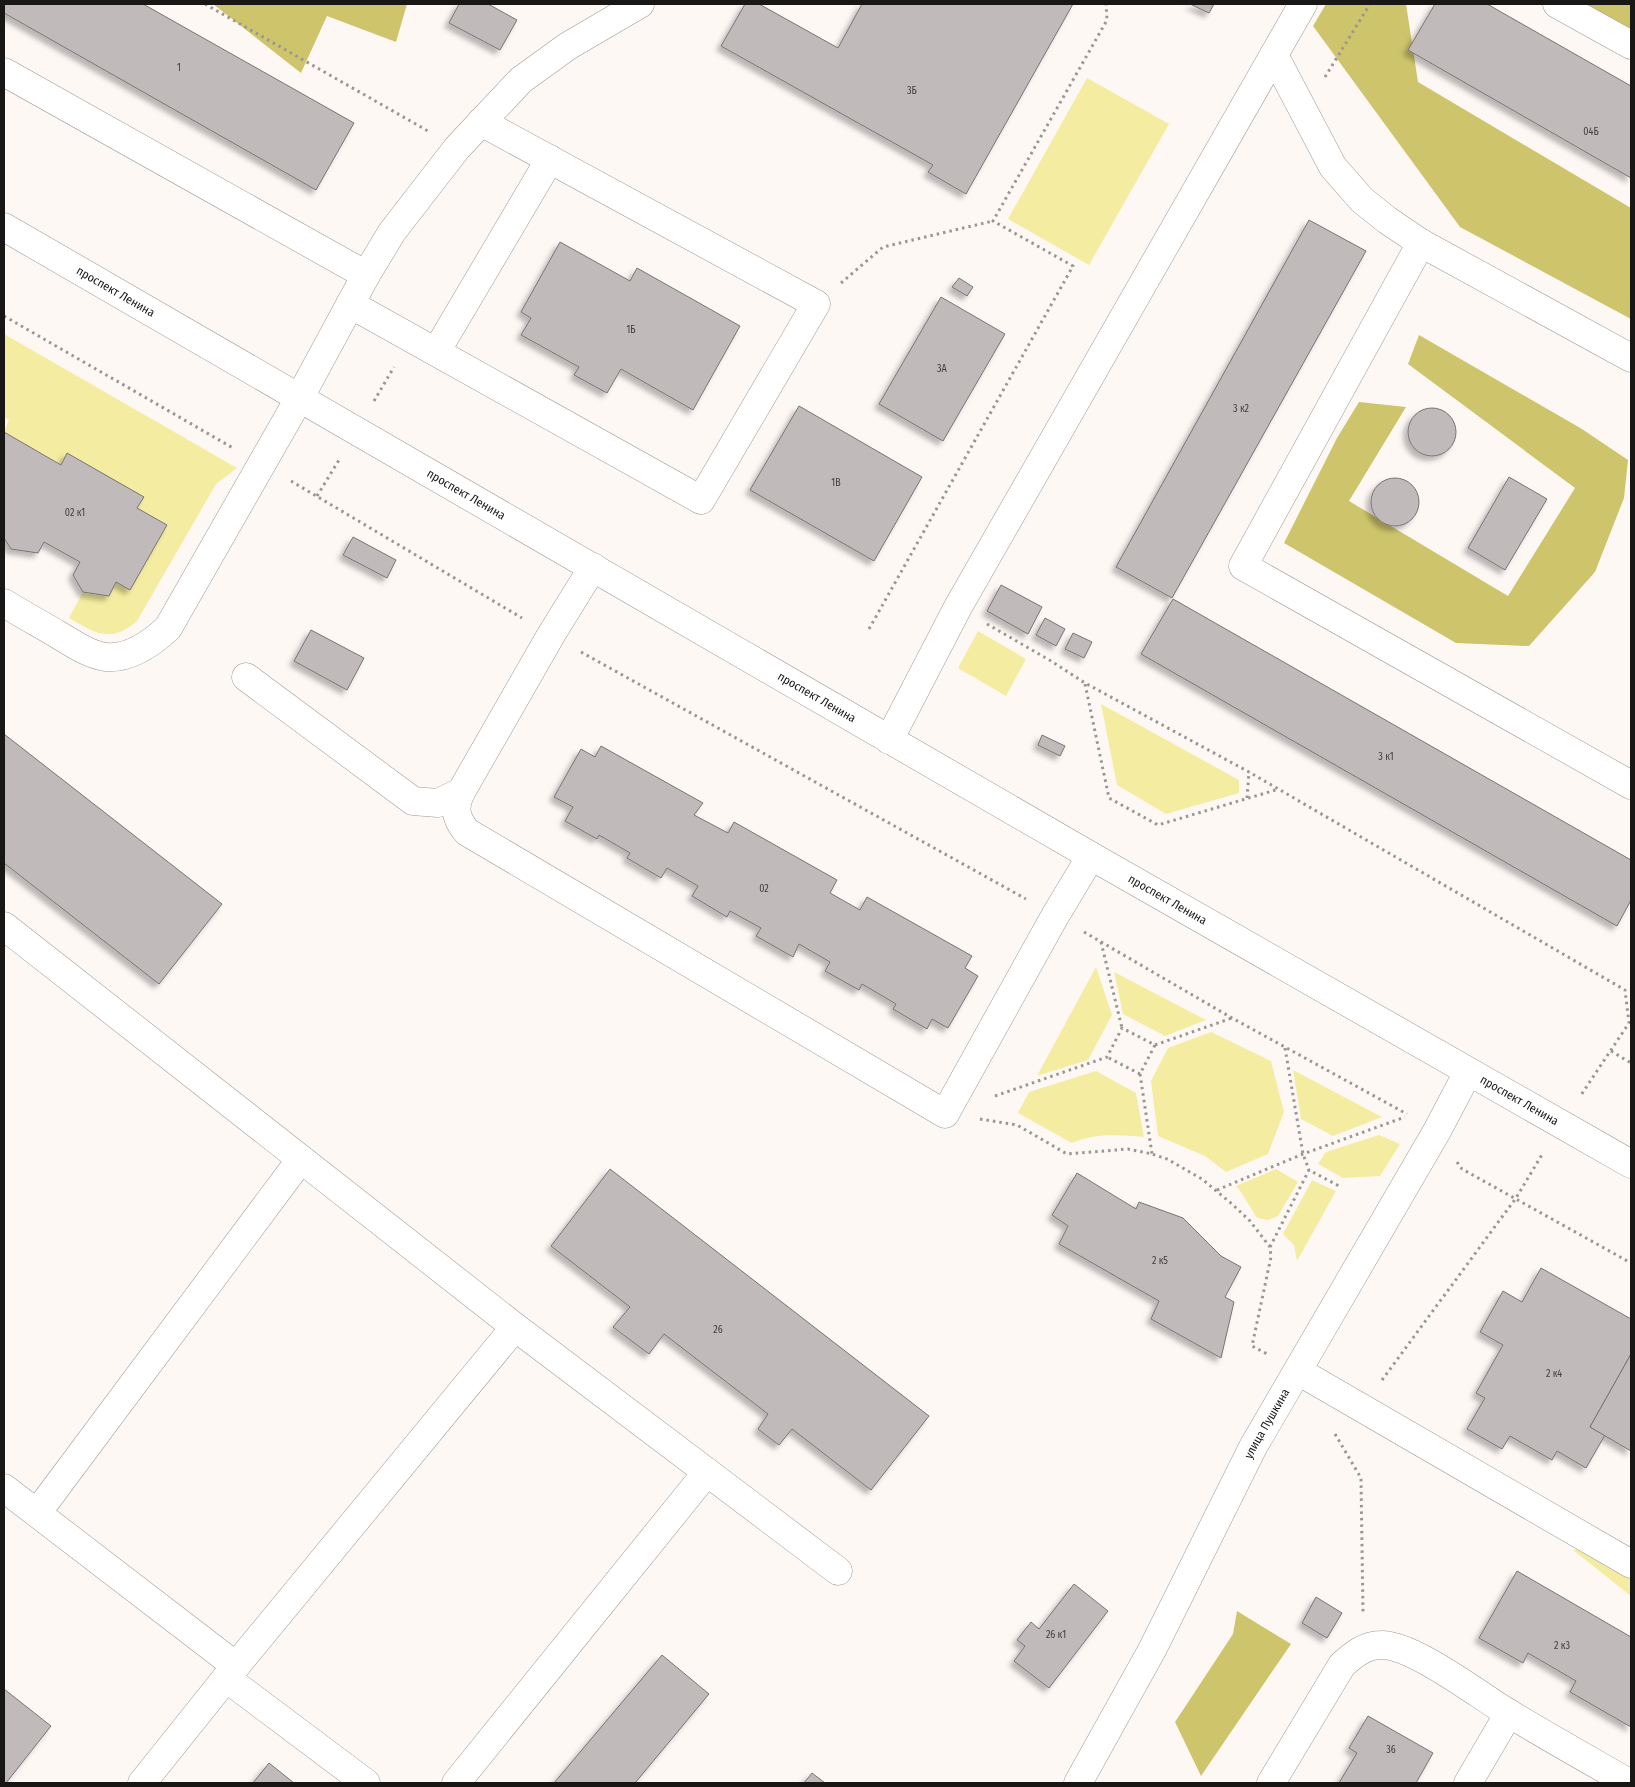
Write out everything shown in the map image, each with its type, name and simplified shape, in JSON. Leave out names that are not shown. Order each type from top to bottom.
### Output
[{"type":"main road","points":[[4,603],[84,650],[106,657],[124,655],[140,649],[154,641],[168,628],[392,232],[457,148],[521,80],[568,46],[640,4]]},
{"type":"main road","points":[[889,740],[958,607],[1303,4]]},
{"type":"main road","points":[[1557,4],[1631,45]]},
{"type":"main road","points":[[1274,56],[1333,167],[1362,200],[1420,243],[1631,358]]},
{"type":"main road","points":[[4,72],[366,275]]},
{"type":"main road","points":[[350,304],[701,500],[816,304],[481,122]]},
{"type":"main road","points":[[436,352],[550,159]]},
{"type":"main road","name":"проспект Ленина","points":[[4,227],[593,566],[889,740],[1631,1164]]},
{"type":"main road","points":[[1420,243],[1243,566],[1631,785]]},
{"type":"main road","points":[[593,566],[461,792],[456,802],[456,812],[460,824],[467,832],[945,1114],[1055,916],[1091,856]]},
{"type":"main road","points":[[246,676],[413,801],[438,803],[461,792]]},
{"type":"main road","points":[[4,926],[515,1327],[838,1572]]},
{"type":"main road","name":"улица Пушкина","points":[[1078,1783],[1152,1650],[1253,1446],[1437,1131],[1468,1072]]},
{"type":"main road","points":[[37,1513],[300,1159]]},
{"type":"main road","points":[[142,1783],[515,1327]]},
{"type":"main road","points":[[1298,1371],[1631,1564]]},
{"type":"main road","points":[[456,1783],[707,1472]]},
{"type":"main road","points":[[4,1488],[366,1783]]},
{"type":"main road","points":[[1271,1783],[1342,1665],[1355,1653],[1364,1648],[1380,1644],[1397,1647],[1437,1667],[1509,1713],[1629,1783]]},
{"type":"main road","points":[[1468,1783],[1509,1713]]},
{"type":"path","points":[[204,4],[457,148]]},
{"type":"path","points":[[993,221],[1107,20],[1106,4]]},
{"type":"path","points":[[1304,111],[1370,4]]},
{"type":"path","points":[[816,304],[884,247],[993,221],[1073,266],[869,629]]},
{"type":"path","points":[[4,316],[318,496],[551,635],[1409,1116],[1303,1154],[1216,1190]]},
{"type":"path","points":[[958,607],[1052,660],[1085,683],[1250,772],[1625,990],[1629,1023],[1611,1051],[1561,1124],[1516,1198],[1362,1408],[1337,1437]]},
{"type":"path","points":[[1085,683],[1110,798],[1158,826],[1279,789]]},
{"type":"path","points":[[1247,798],[1250,772]]},
{"type":"path","points":[[945,1114],[1107,1058],[1122,1028],[1101,942]]},
{"type":"path","points":[[1152,1154],[1140,1074],[1155,1045],[1232,1018]]},
{"type":"path","points":[[1122,1028],[1155,1045]]},
{"type":"path","points":[[1285,1048],[1303,1154],[1309,1170],[1339,1186]]},
{"type":"path","points":[[1611,1051],[1631,1063]]},
{"type":"path","points":[[1107,1058],[1140,1074]]},
{"type":"path","points":[[945,1114],[1017,1125],[1067,1154],[1128,1149],[1152,1154],[1186,1169],[1216,1190],[1250,1221],[1270,1247]]},
{"type":"path","points":[[1437,1131],[1462,1169],[1631,1263]]},
{"type":"path","points":[[1298,1371],[1252,1346],[1271,1258],[1270,1247],[1309,1170]]},
{"type":"path","points":[[1332,1429],[1361,1478],[1364,1648]]},
{"type":"shaded area","points":[[213,4],[407,4],[396,42],[327,16],[301,73]]},
{"type":"shaded area","points":[[1326,4],[1406,4],[1418,82],[1631,208],[1631,319],[1460,227],[1313,26]]},
{"type":"shaded area","points":[[1542,4],[1631,4],[1631,51]]},
{"type":"shaded area","points":[[1087,78],[1169,124],[1089,265],[1008,219]]},
{"type":"shaded area","points":[[4,334],[237,468],[216,484],[137,621],[119,632],[103,634],[95,632],[69,618],[83,592],[109,596],[116,582],[130,590],[167,525],[137,508],[67,454],[61,465],[4,432],[9,420],[4,417]]},
{"type":"shaded area","points":[[1419,335],[1582,429],[1628,460],[1624,498],[1595,572],[1529,646],[1456,643],[1284,543],[1337,438],[1359,402],[1406,407],[1349,501],[1508,596],[1575,488],[1408,364]]},
{"type":"shaded area","points":[[978,631],[1026,659],[1006,696],[958,668]]},
{"type":"shaded area","points":[[1101,704],[1239,780],[1239,793],[1166,814],[1117,785]]},
{"type":"shaded area","points":[[1096,967],[1112,1015],[1088,1060],[1037,1076]]},
{"type":"shaded area","points":[[1114,972],[1206,1020],[1165,1036],[1123,1014]]},
{"type":"shaded area","points":[[1211,1032],[1271,1061],[1284,1112],[1268,1154],[1226,1172],[1205,1156],[1158,1136],[1151,1081],[1168,1048]]},
{"type":"shaded area","points":[[1293,1070],[1382,1117],[1333,1136],[1301,1119]]},
{"type":"shaded area","points":[[1096,1071],[1136,1093],[1144,1137],[1098,1136],[1072,1143],[1018,1113],[1029,1092]]},
{"type":"shaded area","points":[[1379,1135],[1400,1144],[1380,1176],[1343,1178],[1318,1164],[1326,1152]]},
{"type":"shaded area","points":[[1276,1169],[1298,1182],[1278,1216],[1268,1220],[1257,1218],[1236,1186]]},
{"type":"shaded area","points":[[1312,1180],[1336,1191],[1297,1261],[1294,1245],[1283,1234]]},
{"type":"shaded area","points":[[1586,1548],[1631,1577],[1631,1596],[1573,1550]]},
{"type":"shaded area","points":[[1237,1611],[1291,1644],[1201,1776],[1175,1722],[1233,1634]]},
{"type":"building","points":[[4,4],[143,4],[354,123],[316,190],[4,13]]},
{"type":"building","points":[[459,4],[488,4],[517,20],[500,50],[449,23]]},
{"type":"building","points":[[745,4],[759,4],[838,48],[862,4],[1073,4],[966,194],[928,172],[933,165],[721,46]]},
{"type":"building","points":[[1190,4],[1214,4],[1209,13]]},
{"type":"building","points":[[1435,4],[1487,4],[1631,86],[1631,178],[1408,50]]},
{"type":"building","points":[[1309,220],[1366,251],[1172,598],[1116,567]]},
{"type":"building","points":[[560,242],[630,281],[637,268],[740,326],[693,410],[621,369],[607,393],[574,375],[579,367],[521,335],[531,318],[521,312]]},
{"type":"building","points":[[959,278],[973,287],[967,296],[952,287]]},
{"type":"building","points":[[941,297],[1005,334],[943,441],[879,404]]},
{"type":"building","points":[[799,406],[922,477],[874,561],[750,490]]},
{"type":"building","points":[[1432,408],[1441,410],[1449,415],[1454,423],[1456,432],[1454,441],[1449,449],[1441,454],[1432,456],[1423,454],[1415,449],[1410,441],[1408,432],[1410,423],[1415,415],[1423,410]]},
{"type":"building","points":[[4,432],[61,465],[67,453],[144,497],[137,508],[167,525],[130,590],[116,582],[109,596],[83,592],[73,575],[80,562],[44,542],[38,553],[11,549],[4,538]]},
{"type":"building","points":[[1509,477],[1547,499],[1505,570],[1468,548]]},
{"type":"building","points":[[1395,478],[1404,480],[1412,485],[1417,493],[1419,502],[1417,511],[1412,519],[1404,524],[1395,526],[1386,524],[1378,519],[1373,511],[1371,502],[1373,493],[1378,485],[1386,480]]},
{"type":"building","points":[[353,537],[396,560],[387,578],[343,555]]},
{"type":"building","points":[[1001,585],[1042,607],[1028,634],[987,611]]},
{"type":"building","points":[[1173,599],[1631,860],[1631,900],[1617,926],[1141,654]]},
{"type":"building","points":[[1045,618],[1065,629],[1056,646],[1036,635]]},
{"type":"building","points":[[311,630],[364,658],[347,690],[294,661]]},
{"type":"building","points":[[1073,633],[1092,642],[1084,658],[1065,649]]},
{"type":"building","points":[[4,734],[222,904],[159,984],[4,863]]},
{"type":"building","points":[[1042,735],[1065,746],[1060,756],[1038,745]]},
{"type":"building","points":[[601,746],[703,803],[694,815],[728,833],[734,822],[837,880],[830,893],[860,910],[867,897],[972,956],[965,968],[978,976],[948,1028],[932,1019],[927,1029],[893,1009],[896,1004],[862,984],[859,990],[825,971],[830,962],[799,944],[793,957],[756,936],[761,928],[730,911],[727,917],[692,896],[698,886],[667,868],[661,878],[627,858],[630,853],[599,835],[597,839],[565,821],[573,807],[554,797],[581,749],[595,757]]},
{"type":"building","points":[[610,1169],[929,1416],[871,1490],[792,1429],[779,1445],[758,1429],[768,1414],[664,1334],[649,1354],[613,1327],[630,1307],[551,1246]]},
{"type":"building","points":[[1077,1173],[1136,1209],[1139,1202],[1183,1218],[1221,1256],[1241,1267],[1225,1297],[1234,1302],[1221,1358],[1151,1319],[1159,1301],[1059,1244],[1068,1226],[1052,1215]]},
{"type":"building","points":[[1541,1268],[1631,1319],[1631,1354],[1590,1427],[1605,1435],[1586,1468],[1557,1451],[1552,1460],[1510,1436],[1502,1449],[1467,1429],[1485,1398],[1476,1393],[1503,1345],[1480,1332],[1503,1291],[1522,1302]]},
{"type":"building","points":[[1631,1354],[1631,1451],[1590,1427]]},
{"type":"building","points":[[1517,1571],[1631,1637],[1631,1727],[1570,1692],[1576,1681],[1528,1653],[1523,1663],[1479,1638]]},
{"type":"building","points":[[1074,1584],[1108,1611],[1049,1688],[1014,1661],[1025,1646],[1017,1640],[1031,1622],[1039,1629]]},
{"type":"building","points":[[1316,1597],[1342,1613],[1327,1638],[1302,1623]]},
{"type":"building","points":[[662,1655],[709,1694],[635,1783],[554,1783]]},
{"type":"building","points":[[4,1689],[51,1726],[6,1783],[4,1783]]},
{"type":"building","points":[[1368,1716],[1433,1753],[1416,1783],[1339,1783],[1357,1753],[1349,1748]]},
{"type":"building","points":[[269,1763],[294,1783],[253,1783]]},
{"type":"building","points":[[812,1773],[825,1783],[804,1783]]}]
